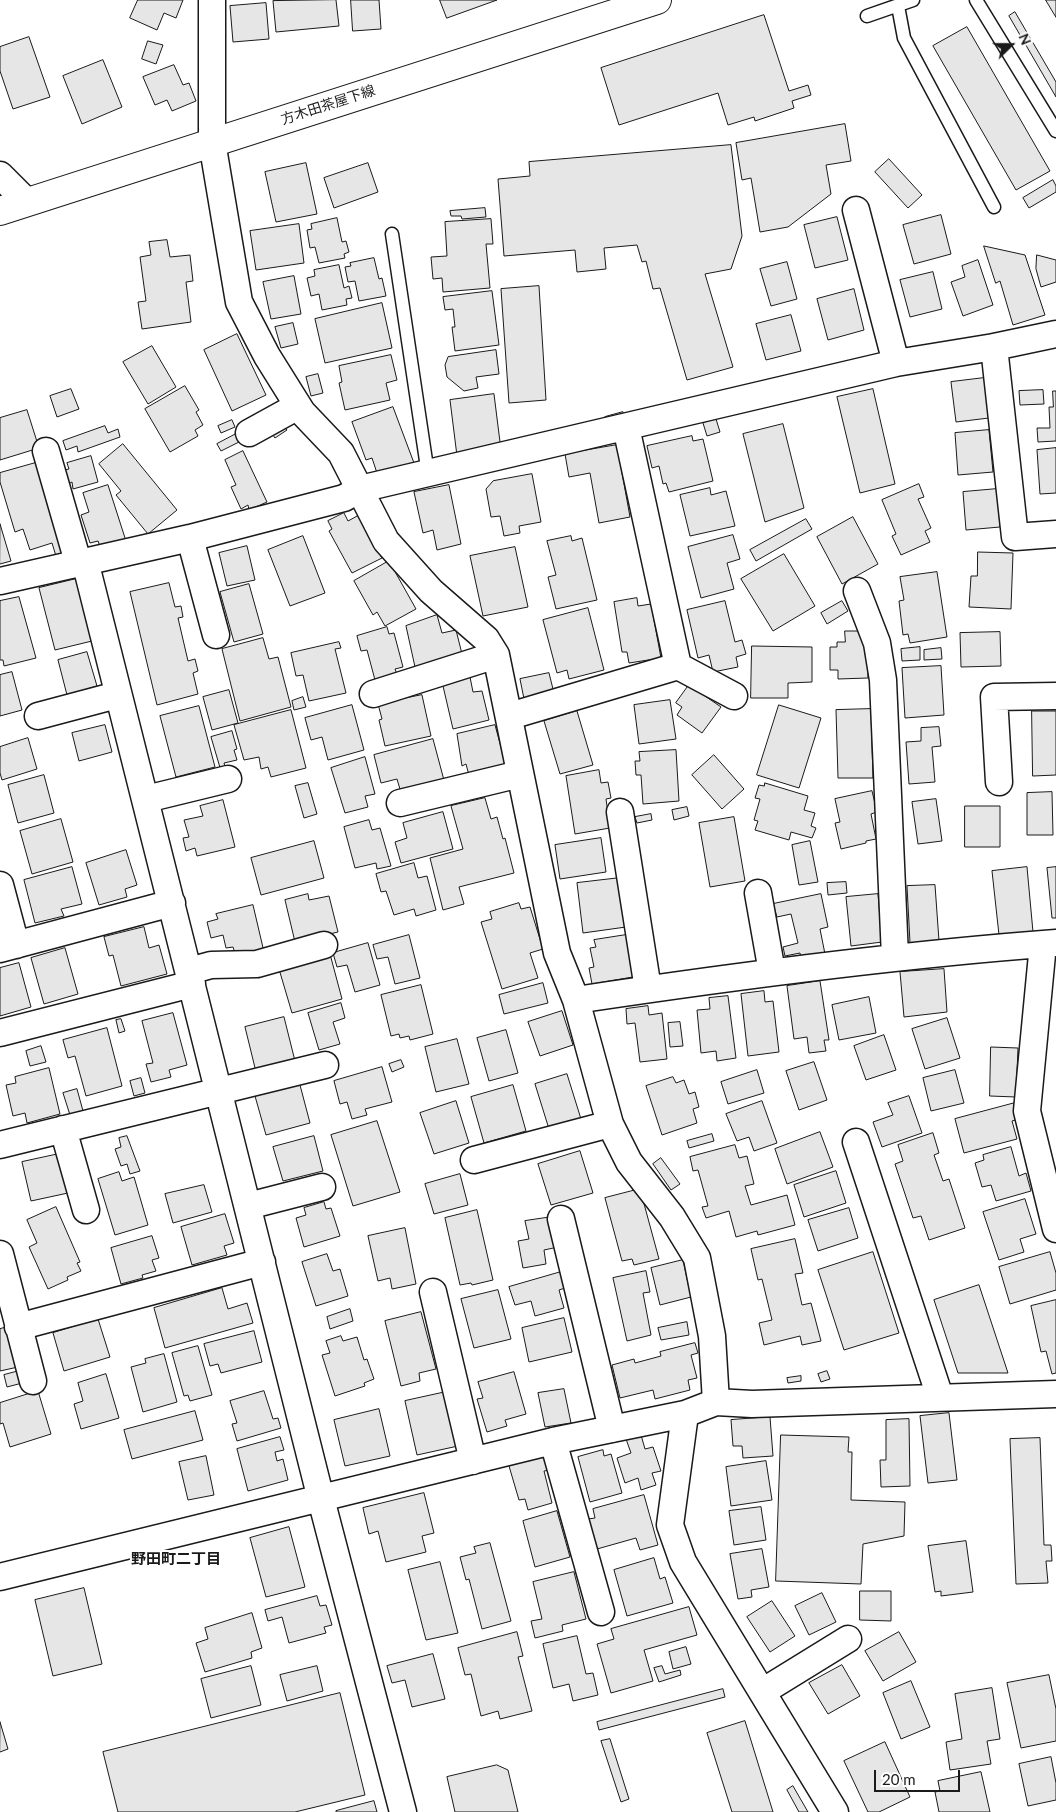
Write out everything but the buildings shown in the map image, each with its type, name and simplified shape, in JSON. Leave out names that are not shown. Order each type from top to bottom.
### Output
[{"type":"street","points":[[212,0],[212,142],[239,302],[267,356],[302,412],[341,453],[386,540],[431,591],[486,639],[496,655],[510,716],[556,953],[576,1000],[610,1124],[629,1162],[672,1217],[696,1258],[712,1336],[716,1402]]},
{"type":"street","name":"方木田茶屋下線","points":[[0,211],[657,0]]},
{"type":"street","points":[[0,175],[27,202]]},
{"type":"street","points":[[856,210],[896,363]]},
{"type":"street","points":[[0,581],[190,538],[344,498],[360,490],[896,363],[994,347],[1056,334]]},
{"type":"street","points":[[994,347],[1015,537],[1056,534]]},
{"type":"street","points":[[248,433],[298,406]]},
{"type":"street","points":[[626,427],[678,666]]},
{"type":"street","points":[[46,451],[81,562],[146,800],[321,1499],[403,1812]]},
{"type":"street","points":[[190,538],[216,635]]},
{"type":"street","points":[[857,591],[877,643],[883,680],[895,957]]},
{"type":"street","points":[[373,694],[496,655]]},
{"type":"street","points":[[510,716],[678,666],[734,696]]},
{"type":"street","points":[[38,716],[117,695]]},
{"type":"street","points":[[999,782],[994,697],[1056,696]]},
{"type":"street","points":[[400,803],[520,774]]},
{"type":"street","points":[[146,800],[228,779]]},
{"type":"street","points":[[620,812],[648,989]]},
{"type":"street","points":[[0,885],[8,947],[172,903]]},
{"type":"street","points":[[758,893],[772,972]]},
{"type":"street","points":[[576,1000],[772,972],[895,957],[1050,944],[1027,1111],[1056,1229]]},
{"type":"street","points":[[0,1033],[191,977],[211,965],[257,964],[324,945]]},
{"type":"street","points":[[0,1145],[325,1065]]},
{"type":"street","points":[[474,1160],[610,1124]]},
{"type":"street","points":[[63,1129],[86,1210]]},
{"type":"street","points":[[856,1142],[940,1397]]},
{"type":"street","points":[[248,1206],[322,1187]]},
{"type":"street","points":[[561,1219],[612,1430]]},
{"type":"street","points":[[0,1254],[33,1381]]},
{"type":"street","points":[[18,1327],[262,1262]]},
{"type":"street","points":[[433,1292],[472,1461]]},
{"type":"street","points":[[0,1577],[472,1461],[686,1414],[716,1402],[752,1404],[940,1397],[1056,1398]]},
{"type":"street","points":[[686,1414],[670,1524],[683,1562],[835,1812]]},
{"type":"street","points":[[553,1442],[601,1612]]},
{"type":"street","points":[[762,1692],[848,1639]]},
{"type":"lane","points":[[867,16],[912,0]]},
{"type":"lane","points":[[976,0],[1056,131]]},
{"type":"lane","points":[[898,6],[904,38],[994,207]]},
{"type":"lane","points":[[392,234],[428,474]]},
{"type":"district","name":"野田町二丁目","points":[[176,1559]]}]
